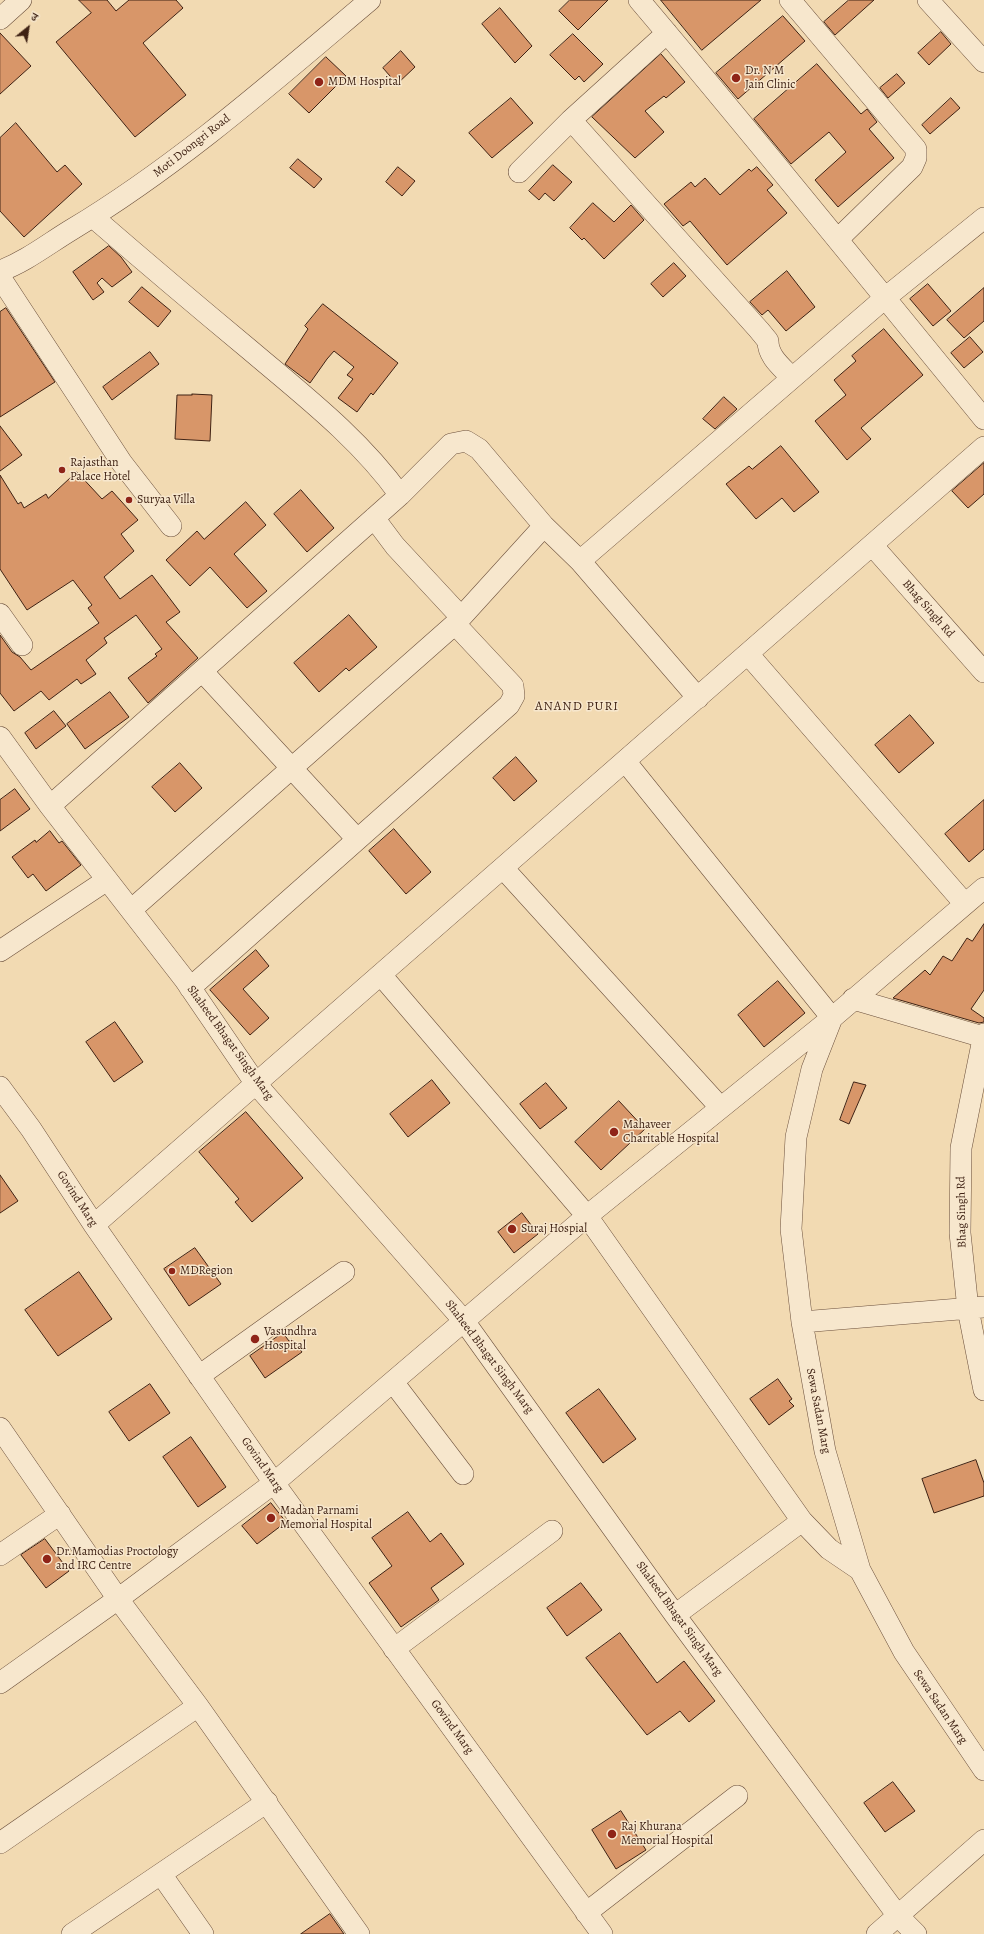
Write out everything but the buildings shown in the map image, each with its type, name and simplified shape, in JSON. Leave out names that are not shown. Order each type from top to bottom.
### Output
[{"type":"street","points":[[0,20],[21,0]]},
{"type":"street","name":"Moti Doongri Road","points":[[2,268],[93,216],[159,172],[254,97],[370,0]]},
{"type":"street","points":[[639,0],[838,239],[984,419]]},
{"type":"street","points":[[790,0],[916,149],[916,158],[912,167],[838,239]]},
{"type":"street","points":[[928,0],[984,62]]},
{"type":"street","points":[[519,172],[571,120],[667,32]]},
{"type":"street","points":[[571,120],[759,330],[768,341],[768,349],[770,354],[792,378]]},
{"type":"street","points":[[93,216],[154,271],[313,403],[355,442],[400,495]]},
{"type":"street","points":[[580,561],[885,298],[984,218]]},
{"type":"street","points":[[2,268],[122,463],[171,526]]},
{"type":"street","points":[[50,806],[400,495],[452,444],[466,441],[479,449],[544,526],[580,561],[698,698]]},
{"type":"street","points":[[94,1225],[984,447]]},
{"type":"street","points":[[190,988],[509,704],[514,696],[513,686],[400,552],[374,518]]},
{"type":"street","points":[[131,910],[458,620],[544,526]]},
{"type":"street","name":"Bhag Singh Rd","points":[[872,545],[984,672]]},
{"type":"street","points":[[0,614],[22,646]]},
{"type":"street","points":[[748,654],[965,904]]},
{"type":"street","points":[[202,671],[357,840]]},
{"type":"street","name":"Shaheed Bhagat Singh Marg","points":[[0,737],[50,806],[190,988],[256,1084],[464,1321],[676,1615],[898,1916],[916,1934]]},
{"type":"street","points":[[625,762],[832,1018]]},
{"type":"street","points":[[503,868],[720,1107]]},
{"type":"street","points":[[0,951],[107,880]]},
{"type":"street","points":[[0,1683],[118,1600],[274,1483],[587,1216],[832,1018],[984,888]]},
{"type":"street","points":[[381,974],[587,1216],[802,1521],[829,1549],[860,1570]]},
{"type":"street","points":[[853,999],[984,1036]]},
{"type":"street","name":"Sewa Sadan Marg","points":[[832,1018],[812,1069],[796,1137],[792,1228],[802,1322],[824,1451],[860,1570],[904,1652],[984,1770]]},
{"type":"street","name":"Bhag Singh Rd","points":[[984,1036],[961,1148],[960,1233],[976,1308],[984,1390]]},
{"type":"street","name":"Govind Marg","points":[[0,1087],[31,1129],[94,1225],[274,1483],[602,1934]]},
{"type":"street","points":[[199,1376],[344,1272]]},
{"type":"street","points":[[802,1322],[976,1308]]},
{"type":"street","points":[[393,1382],[463,1474]]},
{"type":"street","points":[[0,1428],[118,1600],[198,1706],[359,1934]]},
{"type":"street","points":[[0,1555],[60,1514]]},
{"type":"street","points":[[676,1615],[802,1521]]},
{"type":"street","points":[[394,1649],[552,1531]]},
{"type":"street","points":[[0,1843],[198,1706]]},
{"type":"street","points":[[586,1913],[737,1796]]},
{"type":"street","points":[[72,1934],[267,1802]]},
{"type":"street","points":[[877,1934],[984,1840]]},
{"type":"street","points":[[161,1874],[203,1934]]},
{"type":"place","name":"Dr. N M Jain Clinic","points":[[736,78]]},
{"type":"place","name":"MDM Hospital","points":[[319,82]]},
{"type":"place","name":"Rajasthan Palace Hotel","points":[[62,470]]},
{"type":"place","name":"Suryaa Villa","points":[[129,500]]},
{"type":"place","name":"Mahaveer Charitable Hospital","points":[[614,1132]]},
{"type":"place","name":"Suraj Hospial","points":[[512,1229]]},
{"type":"place","name":"MDRegion","points":[[172,1271]]},
{"type":"place","name":"Vasundhra Hospital","points":[[255,1339]]},
{"type":"place","name":"Madan Parnami Memorial Hospital","points":[[271,1518]]},
{"type":"place","name":"Dr.Mamodias Proctology and IRC Centre","points":[[47,1559]]},
{"type":"place","name":"Raj Khurana Memorial Hospital","points":[[612,1834]]},
{"type":"district","name":"ANAND PURI","points":[[577,707]]}]
